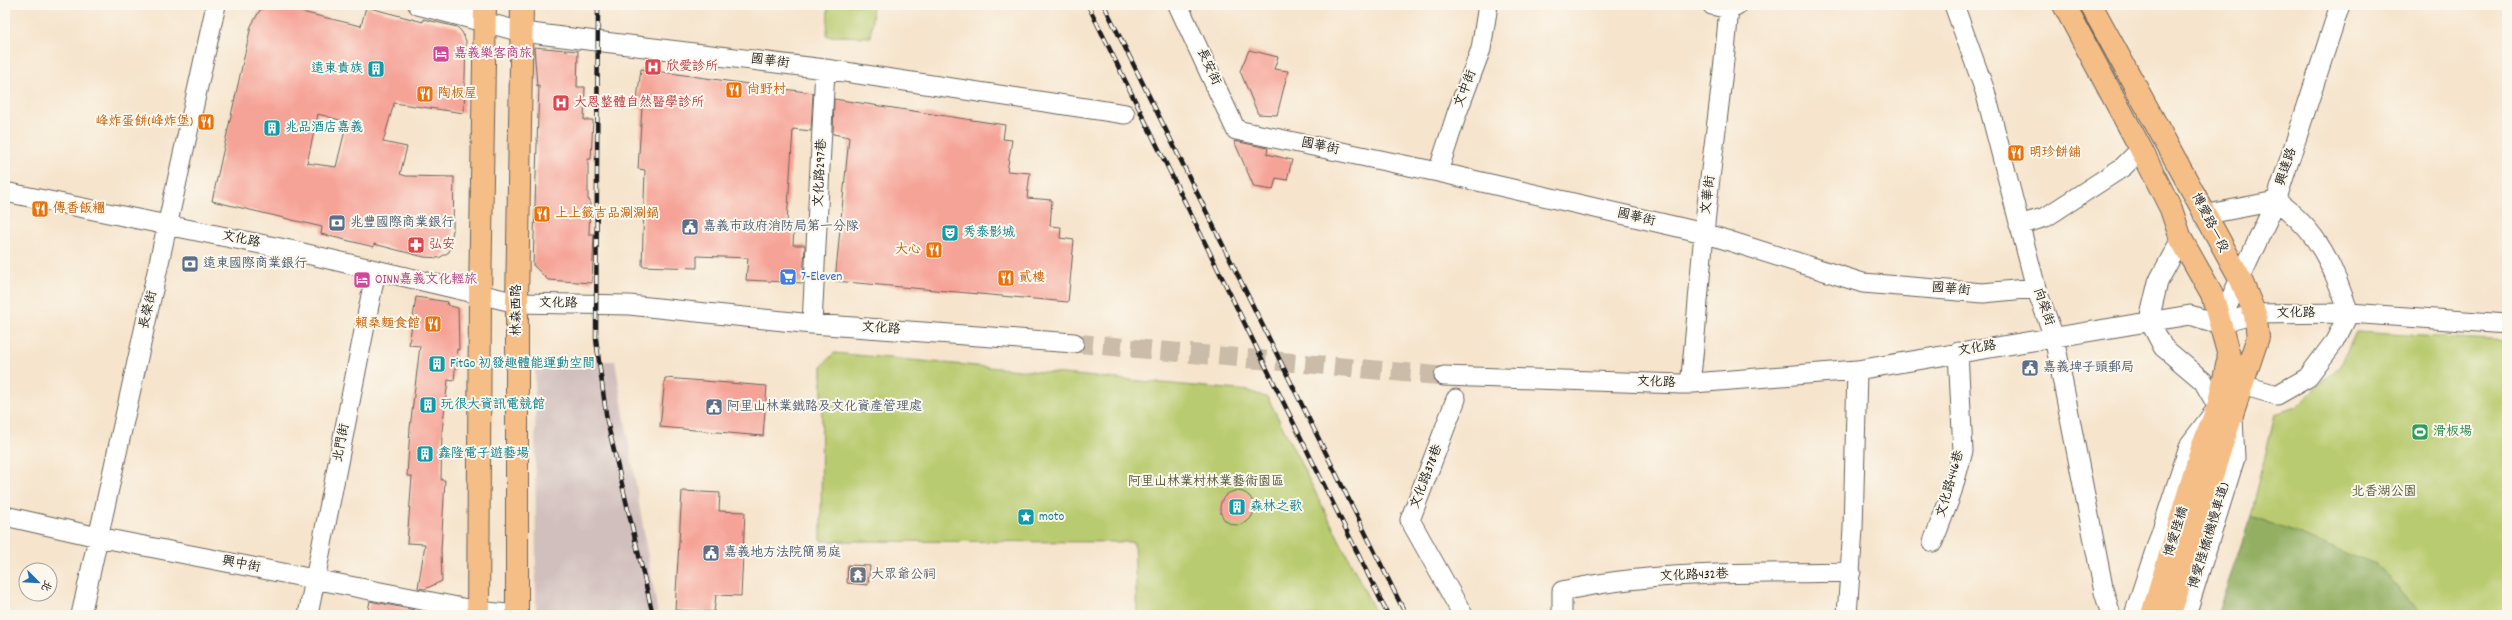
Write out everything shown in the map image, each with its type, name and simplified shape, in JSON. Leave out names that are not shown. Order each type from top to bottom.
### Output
[{"type":"main road","name":"林森西路","points":[[517,615],[517,303],[522,5]]},
{"type":"main road","name":"博愛路一段","points":[[2064,5],[2141,149],[2171,209],[2181,239],[2212,294],[2229,356],[2225,408],[2211,451]]},
{"type":"main road","name":"博愛路一段","points":[[2091,5],[2195,195],[2203,215],[2241,280],[2255,314],[2258,337],[2242,385],[2225,408]]},
{"type":"main road","points":[[478,613],[480,296],[485,13]]},
{"type":"main road","name":"博愛陸橋","points":[[2152,615],[2211,451]]},
{"type":"main road","name":"博愛陸橋","points":[[2170,615],[2211,451]]},
{"type":"street","name":"長榮街","points":[[80,615],[169,224],[216,5]]},
{"type":"street","name":"國華街","points":[[418,5],[485,13],[522,32],[825,69],[1125,114]]},
{"type":"street","name":"長安街","points":[[1178,5],[1236,130]]},
{"type":"street","name":"文中街","points":[[1438,172],[1457,113],[1481,49],[1488,5]]},
{"type":"street","name":"向榮街","points":[[1954,5],[1985,91],[2036,288],[2054,337],[2104,592],[2111,615]]},
{"type":"street","name":"興達路","points":[[2219,324],[2241,280],[2276,201],[2340,5]]},
{"type":"street","name":"文華街","points":[[1690,384],[1699,309],[1704,233],[1727,6]]},
{"type":"street","name":"文化路297巷","points":[[812,324],[825,69]]},
{"type":"street","name":"國華街","points":[[1236,130],[1438,172],[1704,233],[1863,282],[1983,293],[2036,288]]},
{"type":"street","points":[[2019,225],[2046,217],[2123,167],[2141,149]]},
{"type":"street","name":"文化路","points":[[5,192],[169,224],[376,270],[480,296],[517,303],[629,305],[812,324],[1074,343]]},
{"type":"street","points":[[2203,215],[2276,201],[2304,224],[2323,250],[2349,313],[2335,342],[2307,378],[2277,395],[2242,385]]},
{"type":"street","points":[[2134,615],[2211,451],[2225,408],[2203,381],[2163,347],[2149,320],[2158,282],[2181,239]]},
{"type":"street","name":"北門街","points":[[308,615],[376,270]]},
{"type":"street","name":"文化路","points":[[1444,376],[1690,384],[1857,370],[2149,320],[2190,315],[2219,324],[2255,314],[2349,313],[2507,324]]},
{"type":"street","name":"文化路446巷","points":[[1933,542],[1951,495],[1963,451],[1958,352]]},
{"type":"street","points":[[1847,615],[1851,572],[1857,370]]},
{"type":"street","name":"文化路378巷","points":[[1456,399],[1410,520],[1463,615]]},
{"type":"street","name":"博愛陸橋(機慢車道)","points":[[2186,615],[2211,451]]},
{"type":"street","name":"興中街","points":[[5,516],[98,537],[478,613]]},
{"type":"street","name":"文化路432巷","points":[[1562,615],[1562,591],[1596,583],[1683,575],[1851,572]]},
{"type":"street","name":"林森西路","points":[[478,613],[517,615]]},
{"type":"shaded area","points":[[615,361],[658,615],[536,615],[535,362]]},
{"type":"green space","points":[[828,5],[873,5],[871,37],[827,36]]},
{"type":"green space","name":"北香湖公園","points":[[2356,332],[2507,341],[2507,615],[2218,615],[2251,516],[2275,414],[2296,407],[2341,365]]},
{"type":"green space","name":"阿里山林業村林業藝術園區","points":[[834,353],[1249,391],[1268,398],[1377,615],[1137,615],[1134,542],[821,541],[822,366]]},
{"type":"green space","points":[[2251,516],[2376,564],[2422,615],[2217,615]]},
{"type":"building","points":[[272,5],[361,26],[366,7],[423,22],[423,19],[457,27],[462,32],[466,41],[464,113],[394,103],[383,142],[407,147],[400,174],[406,176],[454,177],[453,230],[449,252],[439,258],[424,257],[374,244],[374,247],[321,234],[322,227],[212,201],[251,26],[260,10]],"holes":[[[318,114],[347,122],[336,167],[307,163]]]},
{"type":"building","points":[[534,47],[578,51],[577,87],[585,87],[584,120],[593,120],[591,159],[588,159],[588,200],[590,200],[589,234],[594,234],[592,283],[548,280],[533,265],[539,85],[537,86]]},
{"type":"building","points":[[1249,50],[1278,57],[1274,69],[1288,71],[1277,115],[1258,114],[1240,71]]},
{"type":"building","points":[[641,69],[813,93],[811,131],[793,129],[787,223],[794,224],[793,245],[805,245],[803,283],[746,280],[748,258],[697,256],[697,268],[642,266],[645,170],[638,169],[642,108],[636,107]]},
{"type":"building","name":"秀泰影城","points":[[834,99],[1005,125],[1003,139],[1012,140],[1007,171],[1030,173],[1027,198],[1052,200],[1050,226],[1061,227],[1060,238],[1074,240],[1068,302],[835,281],[849,137],[833,134]]},
{"type":"building","points":[[1234,141],[1268,148],[1267,154],[1292,160],[1287,180],[1276,178],[1273,190],[1254,187]]},
{"type":"building","points":[[416,297],[448,302],[447,305],[458,308],[459,350],[457,349],[454,381],[448,380],[442,431],[441,480],[445,480],[441,550],[442,581],[425,589],[418,588],[425,544],[407,543],[412,476],[407,476],[410,428],[420,346],[409,345]]},
{"type":"building","name":"阿里山林業鐵路及文化資產管理處","points":[[665,378],[767,386],[763,436],[660,427]]},
{"type":"building","name":"嘉義地方法院簡易庭","points":[[682,491],[720,493],[719,511],[745,512],[741,596],[716,595],[714,612],[675,610]]},
{"type":"building","name":"森林之歌","points":[[1234,491],[1240,491],[1244,492],[1251,498],[1254,508],[1253,515],[1247,522],[1240,525],[1234,525],[1230,524],[1223,518],[1220,511],[1220,505],[1221,501],[1227,494]]},
{"type":"building","name":"大眾爺公祠","points":[[848,565],[870,566],[868,585],[847,583]]},
{"type":"building","points":[[370,601],[414,610],[413,615],[367,615]]},
{"type":"tunnel","points":[[1074,343],[1444,376]]},
{"type":"railway","points":[[598,5],[596,339],[607,421],[653,615]]},
{"type":"railway","points":[[1088,5],[1388,615]]},
{"type":"railway","points":[[1104,5],[1406,615]]},
{"type":"place","name":"嘉義樂客商旅","points":[[441,54]]},
{"type":"place","name":"欣愛診所","points":[[653,67]]},
{"type":"place","name":"遠東貴族","points":[[376,69]]},
{"type":"place","name":"尚野村","points":[[734,90]]},
{"type":"place","name":"陶板屋","points":[[425,94]]},
{"type":"place","name":"大恩整體自然醫學診所","points":[[561,103]]},
{"type":"place","name":"峰炸蛋餅(峰炸堡)","points":[[206,122]]},
{"type":"place","name":"兆品酒店嘉義","points":[[272,128]]},
{"type":"place","name":"明珍餅舖","points":[[2016,153]]},
{"type":"place","name":"傳香飯糰","points":[[40,209]]},
{"type":"place","name":"上上籤吉品涮涮鍋","points":[[542,214]]},
{"type":"place","name":"兆豐國際商業銀行","points":[[337,223]]},
{"type":"place","name":"嘉義市政府消防局第一分隊","points":[[690,227]]},
{"type":"place","name":"秀泰影城","points":[[950,233]]},
{"type":"place","name":"弘安","points":[[416,245]]},
{"type":"place","name":"大心","points":[[934,250]]},
{"type":"place","name":"遠東國際商業銀行","points":[[190,264]]},
{"type":"place","name":"7-Eleven","points":[[788,277]]},
{"type":"place","name":"貳樓","points":[[1006,278]]},
{"type":"place","name":"OINN嘉義文化輕旅","points":[[362,280]]},
{"type":"place","name":"賴桑麵食館","points":[[433,324]]},
{"type":"place","name":"FitGo 初發趣體能運動空間","points":[[437,364]]},
{"type":"place","name":"嘉義埤子頭郵局","points":[[2030,368]]},
{"type":"place","name":"玩很大資訊電競館","points":[[428,405]]},
{"type":"place","name":"阿里山林業鐵路及文化資產管理處","points":[[714,407]]},
{"type":"place","name":"滑板場","points":[[2420,432]]},
{"type":"place","name":"鑫隆電子遊藝場","points":[[425,454]]},
{"type":"place","name":"森林之歌","points":[[1237,507]]},
{"type":"place","name":"moto","points":[[1026,517]]},
{"type":"place","name":"嘉義地方法院簡易庭","points":[[711,553]]},
{"type":"place","name":"大眾爺公祠","points":[[858,575]]}]
